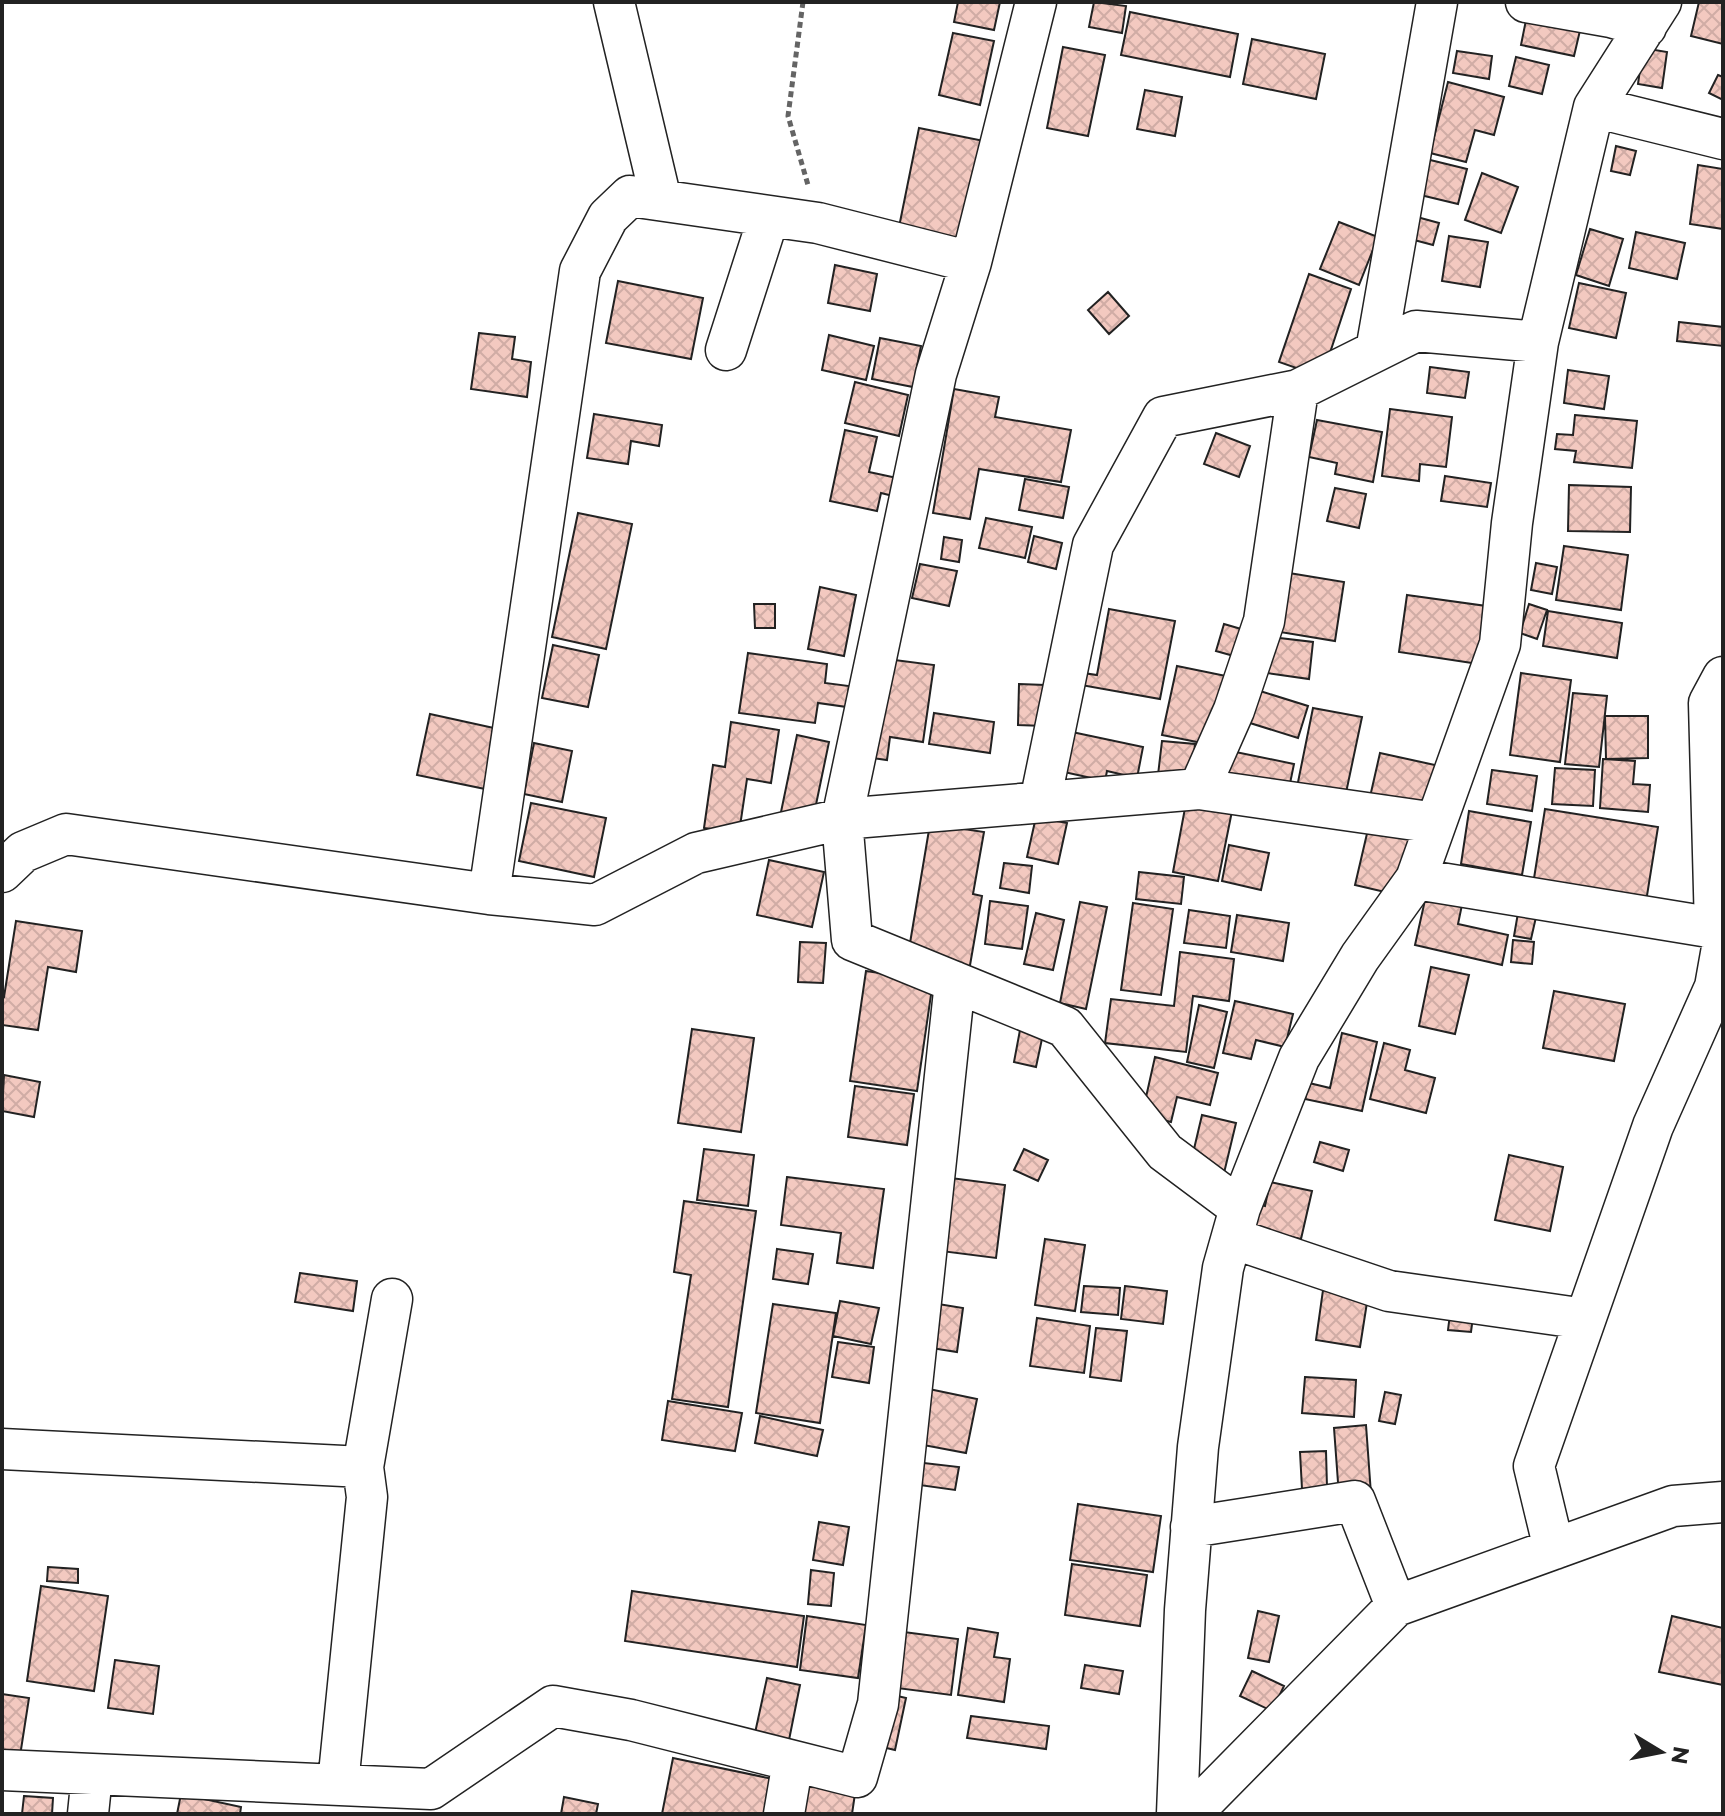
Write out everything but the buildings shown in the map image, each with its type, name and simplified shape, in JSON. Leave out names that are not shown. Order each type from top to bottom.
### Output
[{"type":"street","points":[[614,2],[661,200]]},
{"type":"street","points":[[1036,2],[971,262],[936,374],[842,819],[852,940],[1065,1027],[1165,1152],[1236,1223],[1389,1291],[1585,1319]]},
{"type":"street","points":[[1376,351],[1437,2]]},
{"type":"street","points":[[1526,2],[1611,17],[1654,14]]},
{"type":"street","points":[[1177,1814],[1191,1527],[1198,1447],[1223,1268],[1236,1223],[1299,1058],[1360,957],[1416,879],[1500,644],[1512,523],[1538,342],[1594,107],[1654,14]]},
{"type":"street","points":[[1594,107],[1723,139]]},
{"type":"street","points":[[489,894],[580,271],[608,217],[630,196],[818,223],[971,262]]},
{"type":"street","points":[[726,350],[769,216]]},
{"type":"street","points":[[1040,802],[1093,545],[1163,417],[1298,390],[1416,331],[1538,342]]},
{"type":"street","points":[[1199,789],[1234,710],[1264,621],[1298,390]]},
{"type":"street","points":[[1554,1549],[1534,1466],[1653,1126],[1715,987],[1723,942],[1715,928],[1709,703],[1723,677]]},
{"type":"street","points":[[2,872],[23,852],[66,834],[489,894],[595,905],[696,853],[842,819],[1199,789],[1436,823]]},
{"type":"street","points":[[1416,879],[1715,928]]},
{"type":"street","points":[[2,1770],[92,1775],[249,1798],[338,1784],[431,1789],[553,1706],[631,1720],[857,1777],[878,1704],[955,982]]},
{"type":"street","points":[[338,1784],[367,1497],[363,1467],[392,1299]]},
{"type":"street","points":[[2,1449],[363,1467]]},
{"type":"street","points":[[1191,1527],[1355,1501],[1396,1606]]},
{"type":"street","points":[[1191,1814],[1396,1606],[1673,1506],[1723,1502]]},
{"type":"street","points":[[784,1814],[793,1761]]},
{"type":"street","points":[[88,1814],[92,1775]]},
{"type":"path","points":[[803,2],[788,116],[818,223]]}]
